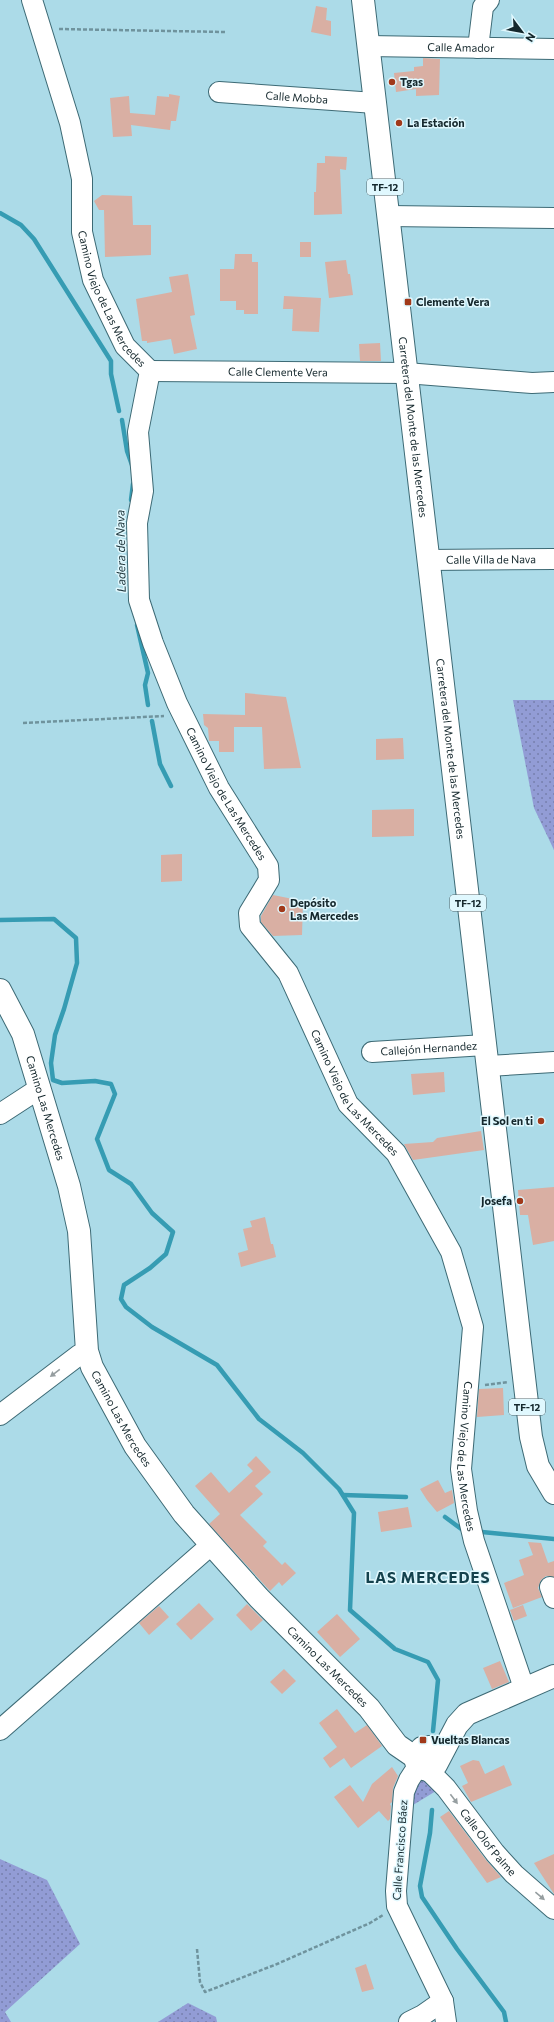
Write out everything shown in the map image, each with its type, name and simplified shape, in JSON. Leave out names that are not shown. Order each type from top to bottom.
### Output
[{"type":"main road","name":"Carretera del Monte de las Mercedes","points":[[363,0],[531,1437],[538,1466],[554,1494]]},
{"type":"main road","name":"Camino Las Mercedes","points":[[0,990],[23,1034],[69,1186],[79,1231],[87,1351],[92,1367],[135,1446],[184,1514],[259,1598],[369,1708],[397,1745],[427,1760]]},
{"type":"main road","points":[[427,1760],[470,1712],[554,1676]]},
{"type":"street","name":"Camino Viejo de Las Mercedes","points":[[32,0],[40,30],[70,123],[82,179],[82,232],[92,280],[125,346],[150,371],[138,432],[143,491],[137,523],[139,600],[153,643],[183,715],[219,788],[268,866],[269,880],[249,913],[250,926],[288,973],[348,1104],[396,1153],[450,1252],[473,1327],[461,1469],[467,1511],[474,1541],[524,1688]]},
{"type":"street","points":[[478,48],[483,7],[489,0]]},
{"type":"street","name":"Calle Amador","points":[[368,46],[554,49]]},
{"type":"street","name":"Calle Mobba","points":[[219,92],[375,103]]},
{"type":"street","points":[[388,216],[554,218]]},
{"type":"street","name":"Calle Clemente Vera","points":[[150,371],[406,373],[532,383],[554,382]]},
{"type":"street","name":"Calle Villa de Nava","points":[[428,560],[554,560]]},
{"type":"street","name":"Callejón Hernandez","points":[[372,1052],[486,1056],[554,1062]]},
{"type":"street","points":[[0,1114],[40,1088]]},
{"type":"street","points":[[0,1415],[79,1355],[87,1351]]},
{"type":"street","points":[[0,1730],[211,1545]]},
{"type":"street","name":"Calle Francisco Báez","points":[[427,1760],[409,1780],[403,1797],[396,1883],[397,1906],[443,2001],[446,2022]]},
{"type":"street","name":"Calle Olof Palme","points":[[427,1760],[446,1788],[509,1869],[554,1909]]},
{"type":"street","points":[[409,2022],[423,2015],[443,2001]]},
{"type":"path","points":[[40,30],[82,28],[225,32]]},
{"type":"path","points":[[23,723],[183,715]]},
{"type":"path","points":[[197,1950],[200,1982],[205,1992],[277,1964],[370,1923],[397,1906]]},
{"type":"shaded area","points":[[513,700],[554,700],[554,850],[534,808]]},
{"type":"shaded area","points":[[419,1775],[436,1791],[413,1805],[408,1800]]},
{"type":"shaded area","points":[[0,1859],[47,1880],[80,1944],[5,2012],[11,2022],[0,2022]]},
{"type":"shaded area","points":[[188,2003],[216,2017],[217,2022],[158,2022]]},
{"type":"building","points":[[316,6],[327,8],[326,20],[331,21],[331,36],[311,32]]},
{"type":"building","points":[[423,58],[440,59],[439,95],[416,96],[416,89],[396,92],[394,73],[414,71],[414,67],[423,66]]},
{"type":"building","points":[[169,94],[180,96],[176,121],[171,121],[170,130],[131,125],[132,136],[113,137],[110,98],[129,96],[130,113],[155,115],[157,96],[169,97]]},
{"type":"building","points":[[325,156],[347,157],[346,170],[340,169],[342,214],[314,215],[314,192],[316,192],[317,163],[325,163]]},
{"type":"building","points":[[102,195],[132,196],[133,225],[151,225],[151,255],[105,257],[104,210],[99,210],[94,201]]},
{"type":"building","points":[[300,242],[311,242],[311,257],[300,257]]},
{"type":"building","points":[[235,254],[252,254],[252,262],[258,262],[258,314],[244,314],[244,310],[236,310],[236,301],[220,301],[220,269],[234,269]]},
{"type":"building","points":[[346,260],[353,295],[329,298],[325,262]]},
{"type":"building","points":[[188,274],[195,315],[190,316],[197,349],[174,354],[171,339],[147,343],[147,341],[142,341],[136,299],[172,292],[169,277]]},
{"type":"building","points":[[284,296],[321,298],[319,332],[292,331],[293,309],[283,309]]},
{"type":"building","points":[[380,343],[381,361],[360,361],[359,344]]},
{"type":"building","points":[[245,693],[286,697],[301,768],[264,769],[262,727],[234,727],[234,752],[219,752],[219,741],[209,741],[208,728],[204,725],[203,714],[245,715]]},
{"type":"building","points":[[403,738],[404,759],[376,760],[376,739]]},
{"type":"building","points":[[414,809],[414,836],[372,837],[372,810]]},
{"type":"building","points":[[182,854],[182,881],[161,882],[161,855]]},
{"type":"building","name":"Depósito Las Mercedes","points":[[273,895],[303,901],[302,935],[273,936],[261,922],[261,916]]},
{"type":"building","points":[[444,1072],[445,1092],[413,1095],[411,1074]]},
{"type":"building","points":[[481,1131],[484,1150],[413,1160],[404,1144],[433,1142],[437,1138]]},
{"type":"building","points":[[554,1187],[554,1241],[533,1245],[528,1215],[520,1215],[518,1190]]},
{"type":"building","points":[[265,1217],[271,1244],[273,1244],[276,1257],[241,1267],[238,1253],[248,1250],[243,1229],[252,1227],[250,1221]]},
{"type":"building","points":[[503,1388],[504,1415],[477,1417],[479,1389]]},
{"type":"building","points":[[256,1456],[271,1472],[255,1486],[263,1494],[240,1515],[267,1542],[263,1546],[282,1565],[285,1562],[296,1573],[282,1586],[279,1582],[270,1591],[209,1524],[220,1514],[195,1486],[211,1472],[229,1493],[253,1471],[247,1465]]},
{"type":"building","points":[[438,1480],[445,1493],[452,1490],[454,1503],[437,1512],[420,1489]]},
{"type":"building","points":[[408,1507],[412,1527],[381,1532],[378,1512]]},
{"type":"building","points":[[528,1542],[541,1543],[548,1563],[554,1561],[554,1577],[546,1576],[541,1580],[538,1588],[542,1597],[513,1608],[504,1583],[524,1575],[519,1560],[533,1555]]},
{"type":"building","points":[[199,1603],[214,1619],[191,1640],[176,1624]]},
{"type":"building","points":[[247,1604],[263,1620],[251,1631],[236,1615]]},
{"type":"building","points":[[523,1605],[527,1616],[514,1621],[510,1610]]},
{"type":"building","points":[[159,1606],[169,1617],[149,1635],[139,1623]]},
{"type":"building","points":[[337,1614],[360,1639],[340,1657],[317,1632]]},
{"type":"building","points":[[500,1661],[509,1682],[492,1689],[483,1668]]},
{"type":"building","points":[[284,1669],[296,1681],[282,1694],[270,1682]]},
{"type":"building","points":[[337,1709],[355,1733],[367,1725],[382,1746],[351,1768],[344,1758],[330,1768],[323,1758],[337,1747],[319,1723]]},
{"type":"building","points":[[473,1760],[479,1761],[485,1774],[504,1765],[512,1785],[471,1802],[462,1786],[468,1783],[460,1766]]},
{"type":"building","points":[[392,1767],[398,1776],[393,1788],[392,1802],[390,1804],[390,1819],[388,1821],[379,1811],[358,1828],[334,1797],[350,1785],[363,1802],[372,1784]]},
{"type":"building","points":[[449,1811],[486,1860],[501,1877],[487,1883],[440,1817]]},
{"type":"building","points":[[554,1854],[554,1894],[534,1863]]},
{"type":"building","points":[[366,1964],[374,1989],[362,1992],[355,1968]]},
{"type":"waterway","name":"Ladera de Nava","points":[[0,213],[21,225],[34,239],[111,361],[111,374],[119,411]]},
{"type":"waterway","name":"Ladera de Nava","points":[[122,420],[127,451],[132,465]]},
{"type":"waterway","name":"Ladera de Nava","points":[[131,500],[133,484]]},
{"type":"waterway","name":"Ladera de Nava","points":[[137,625],[148,673],[145,685],[148,705]]},
{"type":"waterway","name":"Ladera de Nava","points":[[152,721],[160,764],[171,786]]},
{"type":"waterway","points":[[0,920],[54,919],[76,938],[77,963],[55,1035],[51,1063],[53,1080],[62,1083],[95,1081],[111,1084],[115,1094],[97,1139],[109,1170],[131,1184],[152,1213],[173,1232],[166,1254],[150,1268],[124,1285],[121,1299],[126,1307],[152,1327],[217,1365],[259,1419],[303,1453],[339,1489],[354,1513],[350,1610],[395,1649],[428,1662],[438,1680],[433,1731]]},
{"type":"waterway","points":[[343,1495],[406,1497]]},
{"type":"waterway","points":[[445,1517],[464,1531]]},
{"type":"waterway","points":[[482,1532],[554,1539]]},
{"type":"waterway","points":[[432,1810],[430,1833],[420,1886],[422,1897],[457,1949],[504,2012],[506,2022]]},
{"type":"place","name":"Tgas","points":[[392,82]]},
{"type":"place","name":"La Estación","points":[[399,123]]},
{"type":"place","name":"Clemente Vera","points":[[408,302]]},
{"type":"place","name":"Depósito Las Mercedes","points":[[282,909]]},
{"type":"place","name":"El Sol en ti","points":[[541,1121]]},
{"type":"place","name":"Josefa","points":[[520,1201]]},
{"type":"place","name":"Vueltas Blancas","points":[[423,1740]]},
{"type":"district","name":"LAS MERCEDES","points":[[428,1578]]}]
